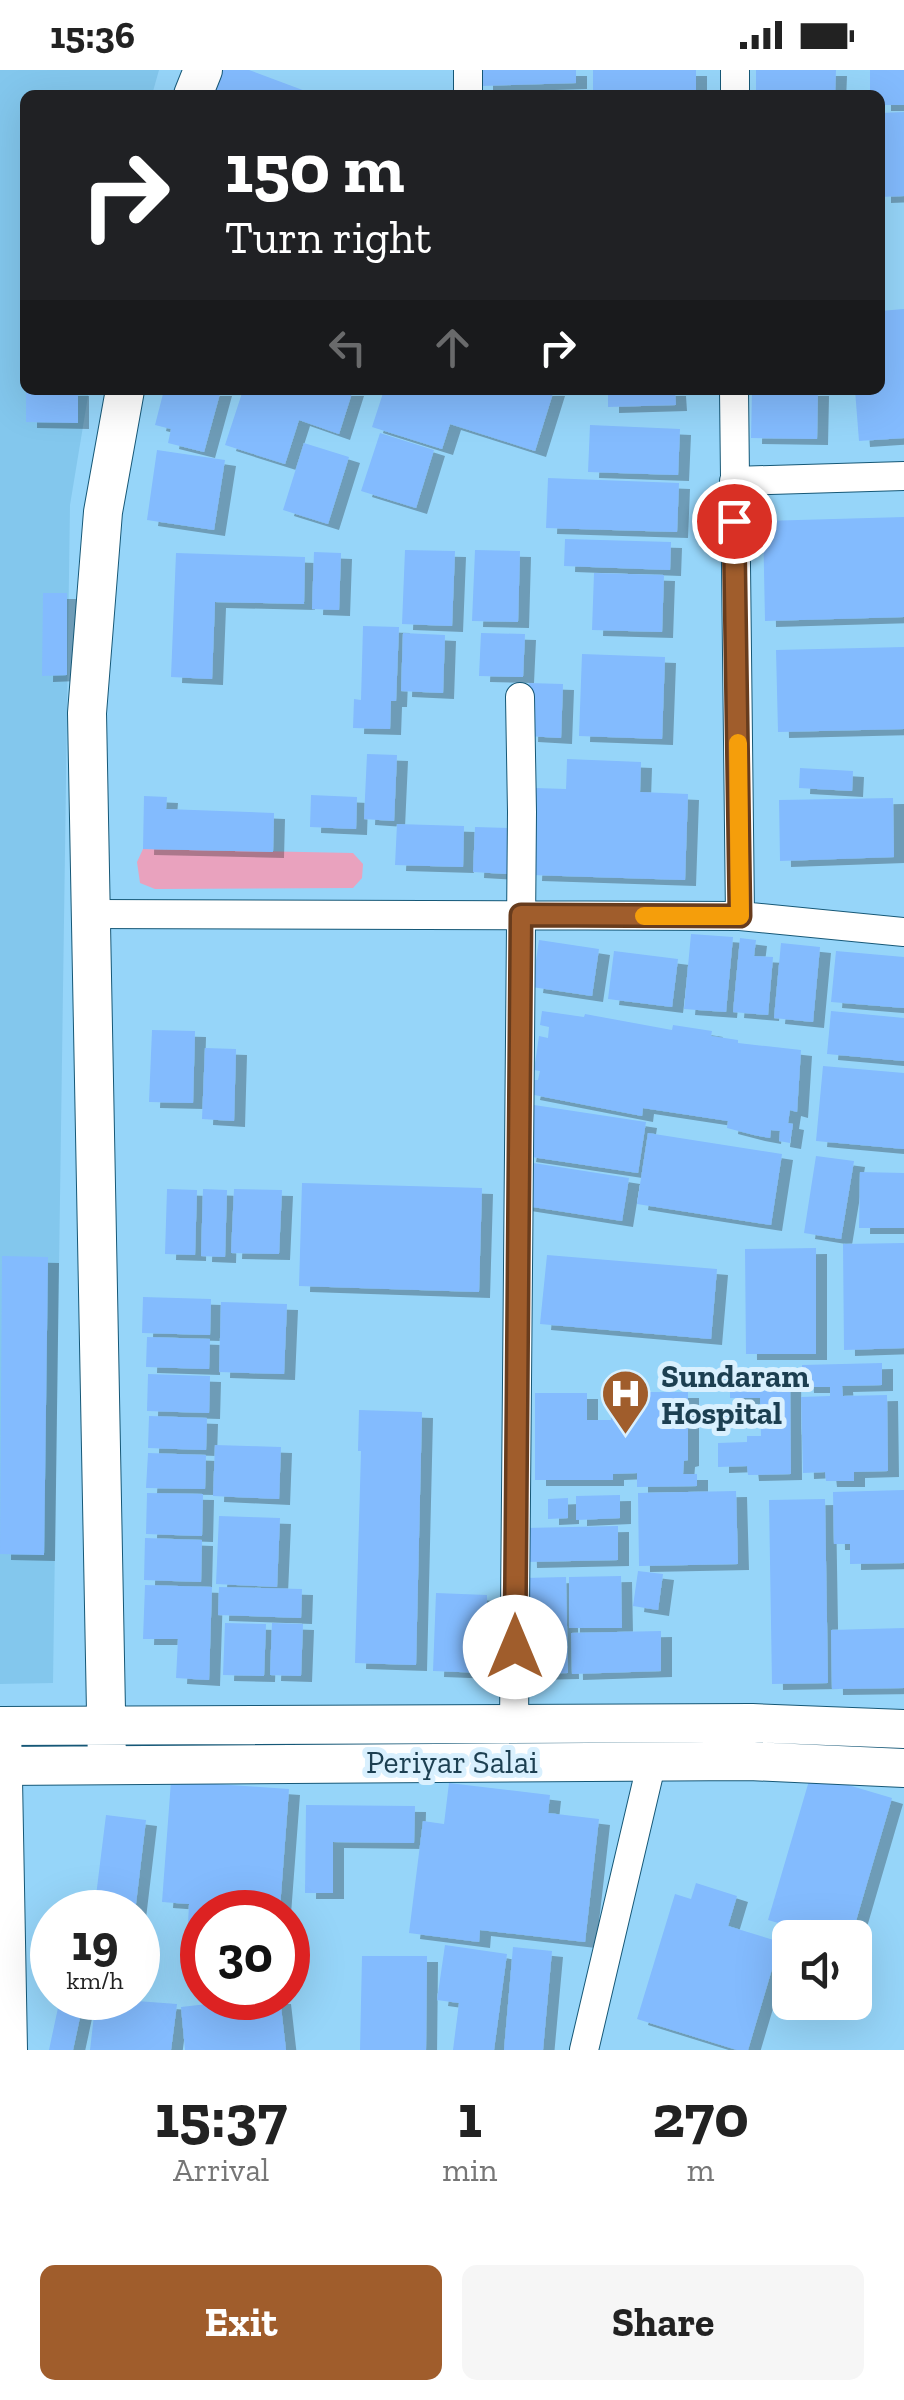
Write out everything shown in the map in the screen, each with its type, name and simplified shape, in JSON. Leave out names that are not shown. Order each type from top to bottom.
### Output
[{"type":"main road","points":[[107,1764],[87,714],[103,512],[123,395]]},
{"type":"main road","name":"Periyar Salai","points":[[4,1725],[752,1724],[904,1729]]},
{"type":"main road","name":"Periyar Salai","points":[[5,1766],[652,1761],[803,1762],[904,1768]]},
{"type":"street","points":[[734,395],[740,916]]},
{"type":"street","points":[[734,481],[904,476]]},
{"type":"street","points":[[514,1724],[520,697]]},
{"type":"street","points":[[93,914],[740,916],[904,932]]},
{"type":"street","points":[[4,1725],[13,2050]]},
{"type":"street","points":[[584,2050],[652,1761]]},
{"type":"shaded area","points":[[0,70],[159,70],[153,90],[20,90],[20,395],[88,395],[70,505],[53,1683],[0,1684]]},
{"type":"shaded area","points":[[143,849],[353,853],[363,864],[362,878],[353,888],[155,889],[140,883],[137,862]]},
{"type":"building","points":[[221,70],[249,70],[303,90],[214,90]]},
{"type":"building","points":[[482,70],[576,70],[576,83],[482,86]]},
{"type":"building","points":[[593,70],[696,70],[696,90],[593,90]]},
{"type":"building","points":[[756,70],[836,70],[835,90],[756,90]]},
{"type":"building","points":[[870,70],[904,70],[904,105],[885,105],[885,90],[870,90]]},
{"type":"building","points":[[904,112],[904,196],[885,197],[885,113]]},
{"type":"building","points":[[904,309],[904,438],[859,441],[855,395],[885,395],[885,311]]},
{"type":"building","points":[[26,395],[78,395],[78,423],[26,422]]},
{"type":"building","points":[[163,395],[220,395],[204,452],[168,443],[171,429],[155,425]]},
{"type":"building","points":[[241,395],[351,395],[339,434],[299,420],[285,464],[225,445]]},
{"type":"building","points":[[382,395],[552,395],[535,451],[450,424],[442,449],[372,427]]},
{"type":"building","points":[[608,395],[675,395],[676,405],[608,407]]},
{"type":"building","points":[[752,395],[818,395],[817,439],[751,438]]},
{"type":"building","points":[[590,425],[680,429],[678,475],[588,472]]},
{"type":"building","points":[[380,433],[434,450],[416,508],[361,491]]},
{"type":"building","points":[[304,443],[349,457],[328,524],[283,510]]},
{"type":"building","points":[[157,450],[225,460],[214,530],[147,520]]},
{"type":"building","points":[[548,478],[679,483],[677,532],[546,528]]},
{"type":"building","points":[[904,517],[904,617],[765,621],[763,521]]},
{"type":"building","points":[[565,539],[671,542],[670,570],[564,566]]},
{"type":"building","points":[[405,550],[455,551],[452,626],[402,624]]},
{"type":"building","points":[[475,550],[520,551],[518,622],[472,621]]},
{"type":"building","points":[[314,552],[341,553],[339,610],[312,609]]},
{"type":"building","points":[[176,553],[305,557],[304,604],[215,602],[212,679],[171,677]]},
{"type":"building","points":[[594,573],[664,575],[662,632],[592,630]]},
{"type":"building","points":[[43,593],[67,593],[67,675],[42,676]]},
{"type":"building","points":[[363,626],[399,627],[396,701],[391,701],[390,729],[353,728],[354,699],[361,700]]},
{"type":"building","points":[[403,633],[445,635],[443,693],[401,691]]},
{"type":"building","points":[[481,633],[525,634],[523,677],[479,676]]},
{"type":"building","points":[[904,647],[904,729],[778,732],[776,650]]},
{"type":"building","points":[[582,654],[665,657],[662,739],[579,736]]},
{"type":"building","points":[[529,683],[563,684],[561,738],[527,736]]},
{"type":"building","points":[[367,754],[397,755],[394,821],[364,819]]},
{"type":"building","points":[[567,759],[641,762],[640,792],[688,794],[685,880],[531,875],[535,788],[566,789]]},
{"type":"building","points":[[800,768],[853,771],[852,791],[799,788]]},
{"type":"building","points":[[311,795],[357,797],[356,829],[310,827]]},
{"type":"building","points":[[144,796],[167,797],[166,809],[274,813],[273,852],[143,849]]},
{"type":"building","points":[[893,798],[894,857],[780,861],[779,800]]},
{"type":"building","points":[[397,824],[464,826],[463,867],[395,865]]},
{"type":"building","points":[[475,827],[509,828],[507,874],[473,872]]},
{"type":"building","points":[[691,934],[733,937],[726,1012],[684,1009]]},
{"type":"building","points":[[740,938],[756,940],[754,956],[773,957],[768,1015],[733,1012]]},
{"type":"building","points":[[539,940],[599,949],[592,996],[532,987]]},
{"type":"building","points":[[781,943],[820,947],[813,1022],[774,1018]]},
{"type":"building","points":[[614,951],[678,959],[672,1007],[608,999]]},
{"type":"building","points":[[836,951],[904,957],[904,1008],[831,1002]]},
{"type":"building","points":[[542,1011],[584,1017],[585,1014],[672,1030],[673,1025],[712,1031],[711,1036],[738,1043],[801,1050],[797,1112],[790,1110],[788,1123],[793,1124],[790,1143],[779,1141],[780,1131],[771,1130],[770,1138],[754,1135],[727,1128],[728,1121],[643,1108],[642,1116],[529,1094],[532,1080],[538,1080],[540,1071],[534,1070],[539,1036],[548,1038],[549,1027],[540,1025]]},
{"type":"building","points":[[831,1011],[904,1018],[904,1061],[827,1054]]},
{"type":"building","points":[[152,1030],[195,1031],[193,1103],[149,1102]]},
{"type":"building","points":[[205,1048],[236,1049],[234,1121],[202,1119]]},
{"type":"building","points":[[823,1066],[904,1073],[904,1149],[816,1141]]},
{"type":"building","points":[[534,1105],[646,1122],[638,1173],[525,1156]]},
{"type":"building","points":[[648,1133],[782,1154],[771,1225],[637,1204]]},
{"type":"building","points":[[816,1156],[854,1161],[841,1239],[804,1233]]},
{"type":"building","points":[[527,1162],[629,1178],[622,1221],[520,1205]]},
{"type":"building","points":[[860,1172],[904,1173],[904,1228],[859,1228]]},
{"type":"building","points":[[302,1183],[482,1188],[479,1292],[299,1286]]},
{"type":"building","points":[[167,1189],[197,1190],[195,1255],[165,1254]]},
{"type":"building","points":[[203,1189],[227,1190],[225,1257],[201,1256]]},
{"type":"building","points":[[234,1189],[282,1190],[279,1254],[231,1253]]},
{"type":"building","points":[[904,1243],[904,1348],[844,1350],[843,1244]]},
{"type":"building","points":[[816,1248],[816,1354],[746,1354],[745,1249]]},
{"type":"building","points":[[547,1255],[717,1269],[711,1339],[540,1324]]},
{"type":"building","points":[[2,1256],[48,1257],[44,1555],[0,1554]]},
{"type":"building","points":[[143,1297],[211,1299],[210,1335],[142,1333]]},
{"type":"building","points":[[221,1302],[287,1304],[284,1374],[219,1372]]},
{"type":"building","points":[[147,1337],[210,1339],[209,1369],[146,1367]]},
{"type":"building","points":[[882,1363],[882,1385],[842,1386],[843,1396],[887,1395],[888,1471],[854,1472],[854,1481],[826,1481],[825,1472],[803,1473],[801,1397],[830,1396],[830,1387],[803,1387],[802,1365]]},
{"type":"building","points":[[790,1371],[791,1474],[748,1475],[747,1466],[718,1467],[718,1443],[747,1442],[747,1436],[761,1436],[760,1398],[730,1398],[730,1372]]},
{"type":"building","points":[[148,1374],[210,1376],[209,1413],[147,1411]]},
{"type":"building","points":[[611,1392],[688,1392],[688,1460],[684,1461],[683,1474],[697,1474],[697,1486],[637,1487],[637,1473],[613,1474],[613,1480],[535,1480],[535,1393],[587,1393],[587,1420],[611,1420]]},
{"type":"building","points":[[359,1410],[422,1412],[416,1665],[355,1663]]},
{"type":"building","points":[[149,1416],[207,1418],[206,1450],[148,1448]]},
{"type":"building","points":[[215,1445],[281,1447],[279,1499],[213,1496]]},
{"type":"building","points":[[148,1453],[206,1455],[205,1489],[146,1488]]},
{"type":"building","points":[[904,1490],[904,1563],[850,1564],[850,1544],[834,1544],[833,1492]]},
{"type":"building","points":[[736,1491],[738,1564],[639,1566],[638,1493]]},
{"type":"building","points":[[147,1493],[203,1494],[202,1536],[146,1534]]},
{"type":"building","points":[[620,1495],[620,1518],[576,1520],[576,1496]]},
{"type":"building","points":[[568,1498],[568,1518],[548,1519],[548,1499]]},
{"type":"building","points":[[825,1499],[828,1683],[772,1684],[769,1500]]},
{"type":"building","points":[[219,1516],[280,1518],[277,1587],[216,1584]]},
{"type":"building","points":[[618,1526],[618,1560],[526,1562],[525,1528]]},
{"type":"building","points":[[145,1538],[202,1540],[201,1582],[144,1580]]},
{"type":"building","points":[[638,1571],[663,1574],[658,1610],[633,1606]]},
{"type":"building","points":[[621,1576],[622,1628],[569,1628],[569,1577]]},
{"type":"building","points":[[566,1577],[568,1673],[526,1674],[524,1578]]},
{"type":"building","points":[[145,1585],[212,1587],[209,1680],[176,1678],[178,1639],[143,1639]]},
{"type":"building","points":[[219,1587],[302,1589],[301,1618],[218,1615]]},
{"type":"building","points":[[436,1593],[487,1595],[485,1673],[433,1671]]},
{"type":"building","points":[[225,1623],[266,1624],[264,1676],[223,1675]]},
{"type":"building","points":[[272,1623],[303,1624],[301,1676],[270,1675]]},
{"type":"building","points":[[904,1628],[904,1688],[832,1689],[831,1630]]},
{"type":"building","points":[[661,1631],[661,1671],[572,1674],[571,1633]]},
{"type":"building","points":[[811,1774],[892,1798],[856,1920],[768,1920]]},
{"type":"building","points":[[171,1781],[289,1789],[281,1890],[180,1890],[180,1903],[162,1902]]},
{"type":"building","points":[[449,1783],[550,1795],[548,1813],[599,1819],[585,1942],[480,1930],[479,1942],[409,1933],[423,1821],[444,1824]]},
{"type":"building","points":[[306,1805],[415,1806],[414,1843],[333,1842],[333,1893],[305,1890]]},
{"type":"building","points":[[106,1815],[146,1820],[138,1890],[97,1890]]},
{"type":"building","points":[[696,1883],[737,1896],[728,1926],[772,1940],[772,1969],[748,2050],[637,2019],[675,1894],[691,1899]]},
{"type":"building","points":[[445,1945],[507,1954],[494,2050],[453,2050],[459,2003],[437,2000]]},
{"type":"building","points":[[513,1947],[552,1951],[543,2050],[504,2050]]},
{"type":"building","points":[[362,1956],[427,1956],[426,2050],[360,2050]]},
{"type":"building","points":[[160,2003],[177,2004],[171,2050],[90,2050],[93,2020],[160,2020]]},
{"type":"building","points":[[55,2020],[79,2020],[73,2050],[49,2050]]},
{"type":"building","points":[[182,2020],[283,2020],[286,2050],[185,2050]]},
{"type":"slow traffic","points":[[644,916],[740,916],[738,743]]},
{"type":"place","name":"Sundaram Hospital","points":[[626,1436]]},
{"type":"route","points":[[515,1647],[521,915],[740,916],[734,521]]}]
